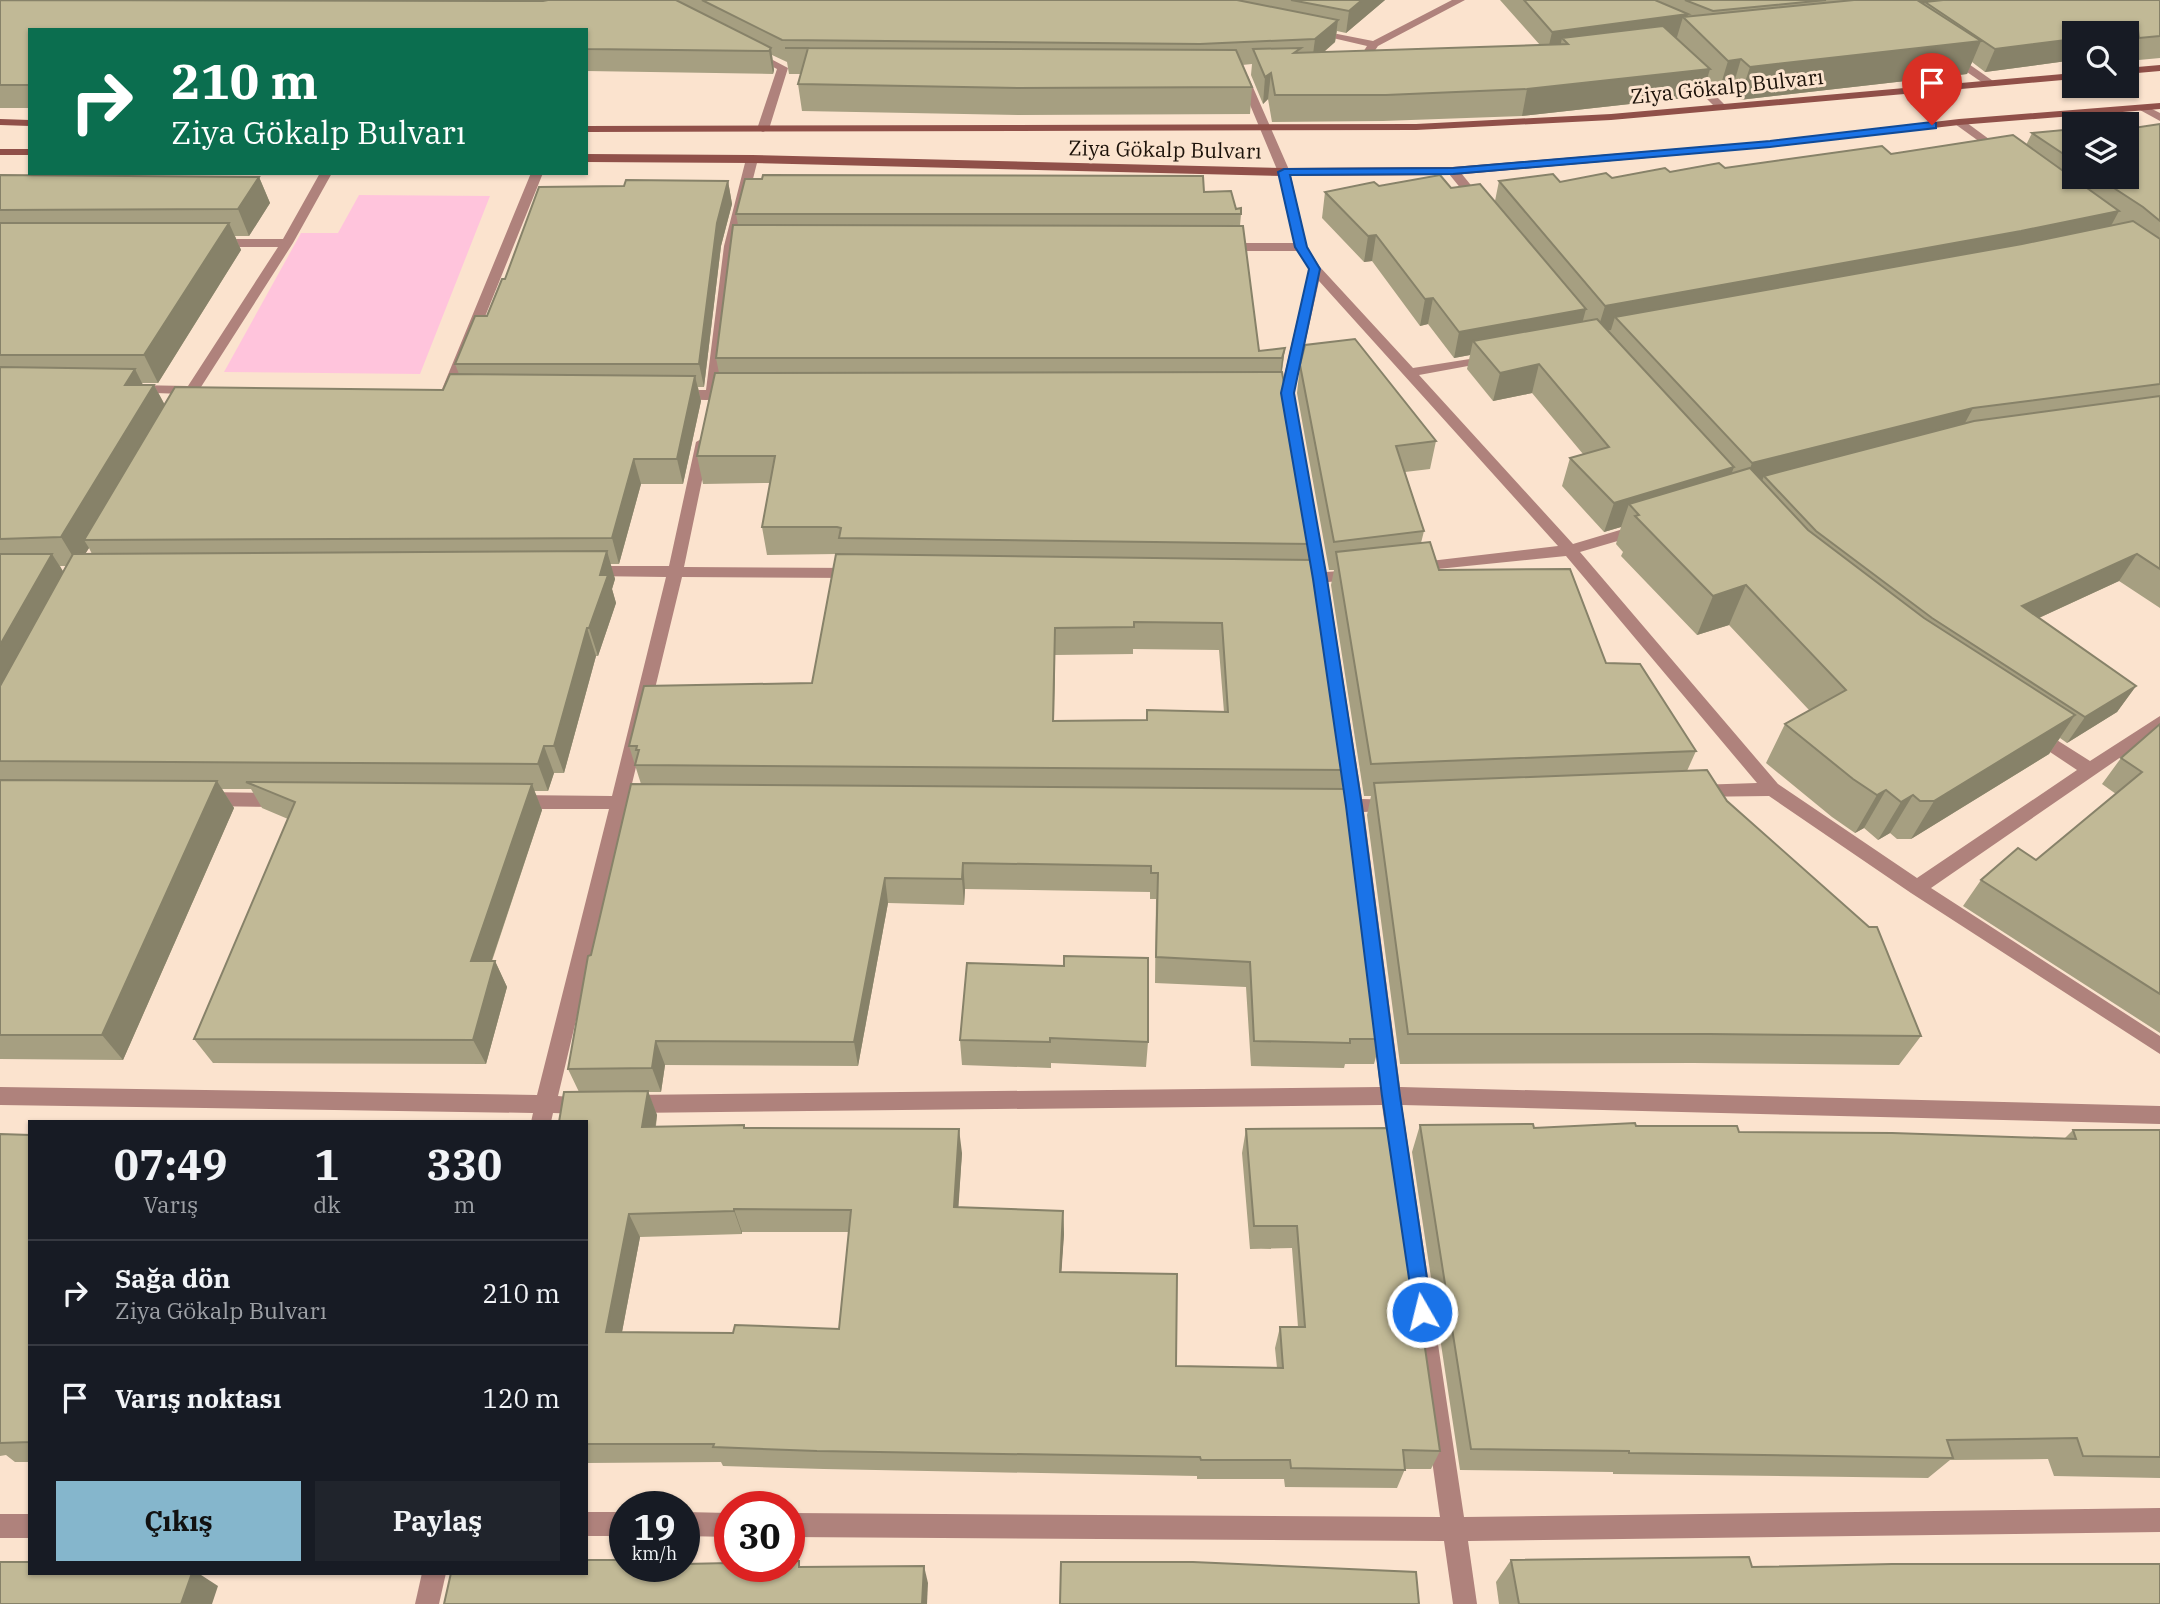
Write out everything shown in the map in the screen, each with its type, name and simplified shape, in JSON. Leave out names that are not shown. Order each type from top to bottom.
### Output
[{"type":"main road","points":[[2139,70],[2160,68]]},
{"type":"main road","name":"Ziya Gökalp Bulvarı","points":[[588,129],[1416,127],[1611,117],[2062,77]]},
{"type":"main road","name":"Ziya Gökalp Bulvarı","points":[[588,158],[752,159],[1284,172],[1453,171],[1770,144],[1959,122],[2160,106]]},
{"type":"main road","points":[[0,122],[28,123]]},
{"type":"main road","points":[[0,152],[28,152]]},
{"type":"street","points":[[1344,66],[1363,66],[1374,44],[1460,0]]},
{"type":"street","points":[[1297,29],[1374,44]]},
{"type":"street","points":[[1938,47],[1990,83]]},
{"type":"street","points":[[746,49],[783,68],[797,68]]},
{"type":"street","points":[[1678,64],[1721,107]]},
{"type":"street","points":[[762,129],[783,68]]},
{"type":"street","points":[[1240,70],[1284,172],[1301,247],[1315,269],[1570,550],[1772,789],[1917,888],[2160,1046]]},
{"type":"street","points":[[2144,108],[2160,118]]},
{"type":"street","points":[[1959,122],[2014,161]]},
{"type":"street","points":[[543,1114],[675,571],[712,394],[752,159]]},
{"type":"street","points":[[1453,171],[1488,213]]},
{"type":"street","points":[[172,424],[199,390],[325,175]]},
{"type":"street","points":[[447,394],[536,175]]},
{"type":"street","points":[[205,243],[287,243]]},
{"type":"street","points":[[1204,247],[1301,247]]},
{"type":"street","points":[[1315,269],[1280,393],[1320,579],[1354,806],[1391,1096],[1465,1604]]},
{"type":"street","points":[[1410,373],[1501,356]]},
{"type":"street","points":[[123,389],[199,390]]},
{"type":"street","points":[[656,394],[753,394]]},
{"type":"street","points":[[1403,570],[1570,550],[1660,523]]},
{"type":"street","points":[[578,571],[867,573]]},
{"type":"street","points":[[1279,579],[1320,579],[1375,573]]},
{"type":"street","points":[[1917,888],[2160,722]]},
{"type":"street","points":[[2021,725],[2088,769]]},
{"type":"street","points":[[1674,793],[1772,789]]},
{"type":"street","points":[[192,799],[302,800]]},
{"type":"street","points":[[495,802],[674,803]]},
{"type":"street","points":[[1312,806],[1410,804]]},
{"type":"street","points":[[0,1096],[543,1114],[607,1105],[1391,1096],[2160,1115]]},
{"type":"street","points":[[805,1525],[1453,1529],[2160,1520]]},
{"type":"street","points":[[588,1524],[609,1524]]},
{"type":"street","points":[[0,1526],[28,1526]]},
{"type":"street","points":[[427,1604],[434,1575]]},
{"type":"shaded area","points":[[359,195],[490,196],[420,374],[224,372],[301,233],[338,233]]},
{"type":"building","points":[[0,0],[676,0],[771,48],[769,51],[588,49],[588,28],[28,28],[28,85],[0,85]]},
{"type":"building","points":[[702,0],[1237,0],[1338,20],[1315,39],[1200,44],[782,40]]},
{"type":"building","points":[[1291,0],[1362,0],[1349,11]]},
{"type":"building","points":[[1524,0],[1655,0],[1688,14],[1552,32]]},
{"type":"building","points":[[1685,0],[1826,0],[1713,11]]},
{"type":"building","points":[[1854,0],[1917,0],[1981,41],[1750,67],[1741,59],[1728,61],[1683,17]]},
{"type":"building","points":[[2160,0],[2160,36],[2139,38],[2139,21],[2062,21],[2062,41],[1995,49],[1925,2]]},
{"type":"building","points":[[1663,26],[1710,69],[1527,89],[1386,95],[1275,95],[1271,73],[1265,77],[1253,49],[1301,48],[1294,53],[1568,44],[1562,38]]},
{"type":"building","points":[[808,48],[1236,50],[1252,87],[1018,88],[798,84]]},
{"type":"building","points":[[2160,124],[2160,221],[2115,189],[2139,189],[2139,127]]},
{"type":"building","points":[[2062,130],[2062,153],[2032,133]]},
{"type":"building","points":[[2013,135],[2062,170],[2062,189],[2088,189],[2119,211],[1605,306],[1499,181],[1553,174],[1560,182],[1606,173],[1612,178],[1665,168],[1670,172],[1719,163],[1725,168],[1882,146],[1891,154]]},
{"type":"building","points":[[0,175],[259,177],[238,209],[0,210]]},
{"type":"building","points":[[763,175],[1203,176],[1204,192],[1231,191],[1236,209],[1241,208],[1241,214],[736,214],[745,179],[762,179]]},
{"type":"building","points":[[1440,175],[1451,188],[1480,184],[1586,309],[1459,332],[1433,298],[1425,299],[1376,235],[1368,236],[1325,192],[1374,182],[1379,186]]},
{"type":"building","points":[[626,180],[728,181],[717,223],[699,364],[455,364],[475,316],[487,316],[502,279],[505,279],[539,187],[624,186]]},
{"type":"building","points":[[2133,221],[2160,239],[2160,384],[1973,408],[1752,463],[1615,317],[2022,244]]},
{"type":"building","points":[[0,223],[229,223],[144,355],[0,355]]},
{"type":"building","points":[[733,225],[1243,226],[1259,351],[1285,348],[1282,358],[716,358]]},
{"type":"building","points":[[1597,319],[1734,467],[1614,503],[1570,458],[1609,447],[1539,364],[1500,373],[1473,341]]},
{"type":"building","points":[[1355,339],[1436,441],[1396,446],[1424,531],[1334,542],[1300,365],[1305,345]]},
{"type":"building","points":[[0,367],[135,369],[125,385],[154,385],[61,537],[0,539]]},
{"type":"building","points":[[1282,372],[1312,544],[839,538],[841,528],[837,527],[762,527],[775,456],[697,456],[715,373]]},
{"type":"building","points":[[450,374],[695,376],[677,459],[634,459],[612,538],[84,540],[175,387],[443,390]]},
{"type":"building","points":[[2160,396],[2160,569],[2137,554],[2022,606],[2136,686],[2085,717],[1932,618],[1816,531],[1764,476],[1974,421]]},
{"type":"building","points":[[1750,468],[1808,530],[1924,618],[2075,715],[1934,801],[1920,801],[1913,795],[1901,802],[1886,790],[1877,795],[1853,779],[1785,724],[1846,690],[1746,585],[1713,596],[1635,516],[1639,515],[1629,504]]},
{"type":"building","points":[[1430,542],[1439,570],[1570,569],[1606,663],[1640,664],[1696,751],[1371,764],[1336,552]]},
{"type":"building","points":[[607,551],[600,575],[608,575],[587,628],[554,746],[544,746],[538,764],[0,761],[0,686],[73,554]]},
{"type":"building","points":[[0,554],[52,554],[0,645]]},
{"type":"building","points":[[836,554],[1315,560],[1346,770],[635,765],[639,750],[636,750],[637,746],[629,746],[644,686],[812,683]],"holes":[[[1134,622],[1222,623],[1228,712],[1147,710],[1147,720],[1053,721],[1055,628],[1134,627]]]},
{"type":"building","points":[[2160,724],[2160,994],[1981,880],[2018,848],[2036,860],[2142,772],[2121,758]]},
{"type":"building","points":[[1707,770],[1727,801],[1869,927],[1877,927],[1921,1036],[1408,1034],[1374,783]]},
{"type":"building","points":[[0,780],[217,781],[102,1035],[0,1035]]},
{"type":"building","points":[[246,782],[532,784],[471,961],[495,961],[473,1040],[194,1039],[295,802]]},
{"type":"building","points":[[631,784],[1349,789],[1381,1039],[1350,1039],[1350,1043],[1254,1041],[1250,962],[1156,957],[1158,873],[1151,873],[1151,866],[963,863],[962,879],[885,878],[854,1042],[656,1041],[652,1068],[568,1069],[588,956],[591,955]]},
{"type":"building","points":[[1064,956],[1148,958],[1148,1042],[1050,1038],[1050,1042],[960,1040],[967,963],[1064,966]]},
{"type":"building","points":[[648,1091],[642,1127],[744,1125],[744,1128],[959,1129],[954,1207],[1063,1211],[1060,1272],[1177,1274],[1176,1366],[1283,1368],[1280,1327],[1305,1327],[1297,1226],[1254,1226],[1246,1129],[1393,1128],[1440,1451],[1403,1450],[1405,1470],[1291,1468],[1290,1460],[1201,1460],[1200,1457],[817,1451],[713,1447],[714,1444],[588,1444],[588,1120],[559,1120],[564,1092]],"holes":[[[734,1209],[851,1210],[839,1329],[735,1325],[733,1333],[606,1332],[629,1214]]]},
{"type":"building","points":[[1635,1123],[1636,1126],[1737,1126],[1739,1132],[1892,1133],[2076,1139],[2073,1130],[2160,1130],[2160,1457],[2083,1456],[2077,1438],[1947,1440],[1953,1458],[1471,1449],[1420,1125],[1533,1124],[1534,1128]]},
{"type":"building","points":[[0,1134],[28,1135],[28,1442],[0,1443]]},
{"type":"building","points":[[1749,1557],[1752,1567],[2160,1564],[2160,1604],[1519,1604],[1511,1560]]},
{"type":"building","points":[[588,1560],[609,1560],[609,1582],[700,1582],[700,1564],[714,1563],[714,1582],[805,1582],[805,1567],[924,1566],[922,1604],[444,1604],[451,1575],[588,1575]]},
{"type":"building","points":[[0,1562],[28,1562],[28,1575],[191,1575],[181,1604],[0,1604]]},
{"type":"building","points":[[1061,1562],[1193,1562],[1416,1572],[1419,1604],[1060,1604]]},
{"type":"route","points":[[1422,1312],[1354,806],[1320,579],[1287,393],[1315,269],[1301,247],[1284,172],[1453,171],[1770,144],[1932,125]]}]
